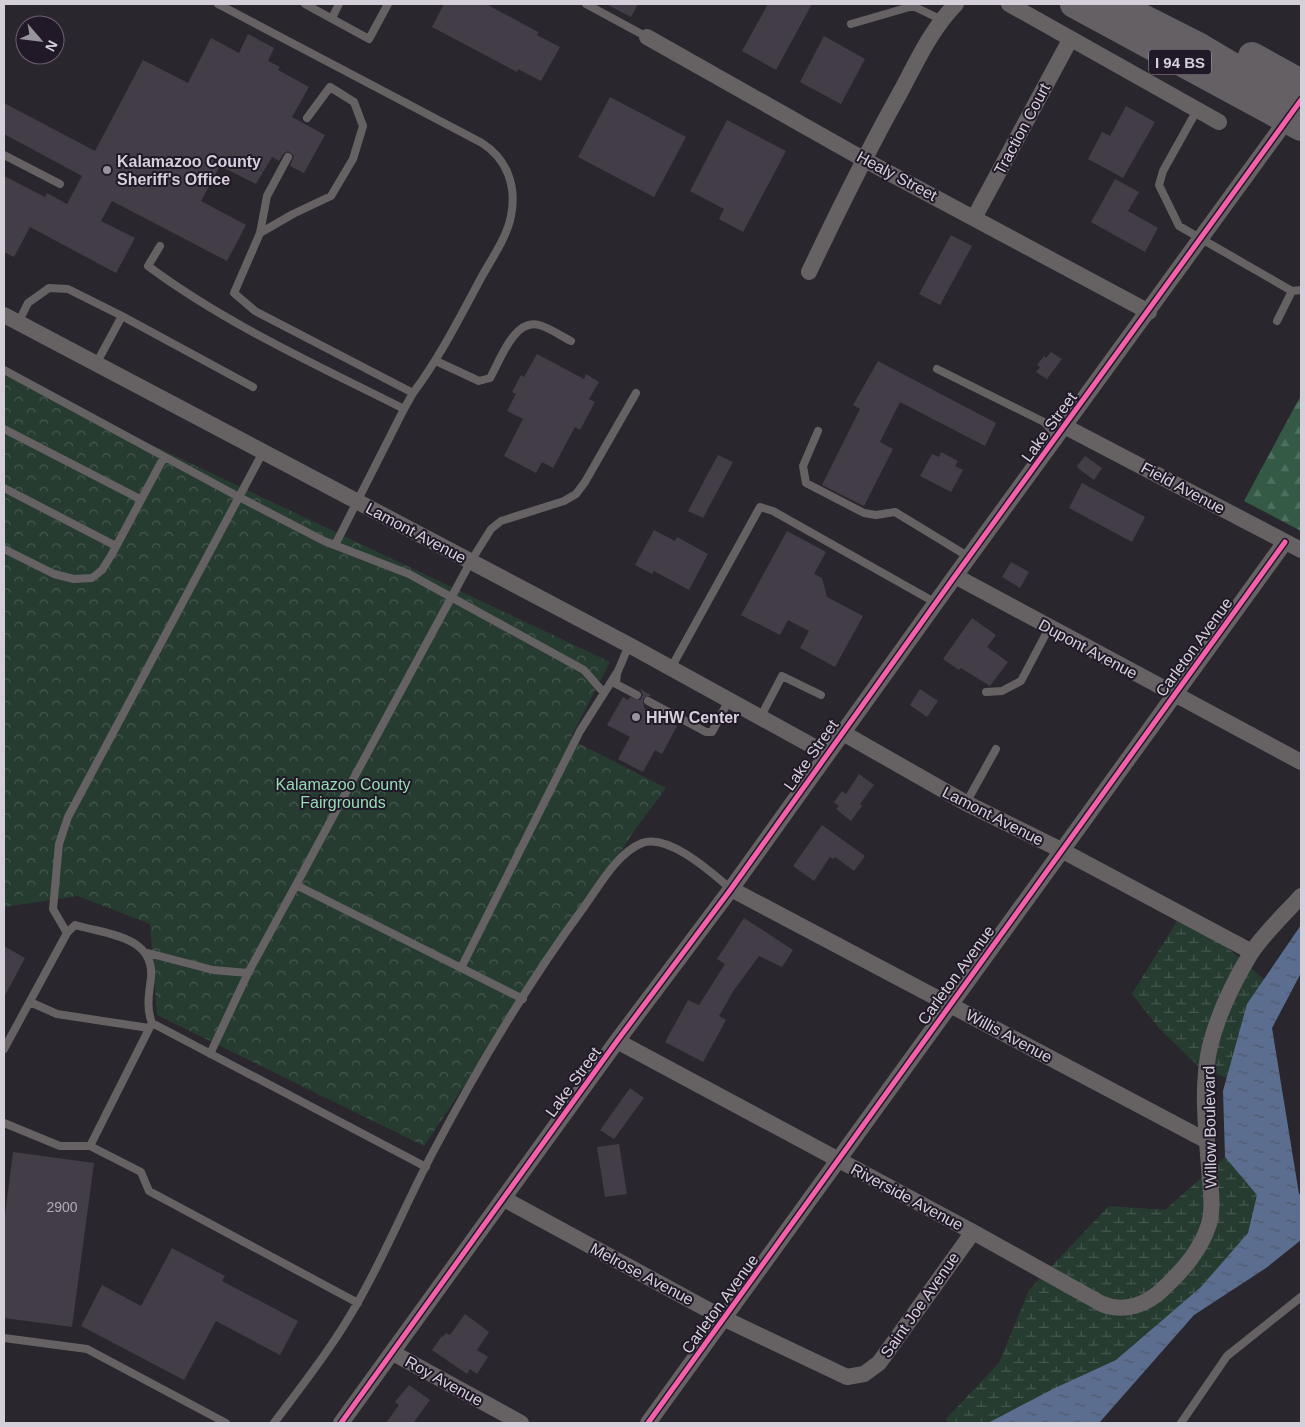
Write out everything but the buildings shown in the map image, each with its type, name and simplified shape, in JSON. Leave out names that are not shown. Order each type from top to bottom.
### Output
[{"type":"highway","name":"I 94 BS","points":[[1074,4],[1298,107]]},
{"type":"highway","points":[[1115,4],[1198,46],[1298,107]]},
{"type":"highway","name":"I 94 BS","points":[[1154,4],[1298,107]]},
{"type":"street","points":[[809,272],[863,159],[923,50],[942,20],[956,4]]},
{"type":"street","points":[[1009,4],[1070,40],[1219,122]]},
{"type":"street","name":"Healy Street","points":[[647,37],[863,159],[1149,312]]},
{"type":"street","name":"Traction Court","points":[[974,218],[1070,40]]},
{"type":"street","name":"Lake Street","points":[[341,1423],[617,1041],[732,889],[954,576],[1298,107]]},
{"type":"street","name":"Lamont Avenue","points":[[4,315],[629,645],[827,754]]},
{"type":"street","name":"Field Avenue","points":[[1061,431],[1301,550]]},
{"type":"street","name":"Carleton Avenue","points":[[648,1423],[1286,542]]},
{"type":"street","name":"Dupont Avenue","points":[[954,576],[1301,762]]},
{"type":"street","name":"Lamont Avenue","points":[[843,732],[966,803],[1063,851],[1252,952]]},
{"type":"street","name":"Willis Avenue","points":[[732,889],[1207,1141]]},
{"type":"street","name":"Willow Boulevard","points":[[1146,1301],[1159,1293],[1186,1266],[1200,1245],[1209,1224],[1211,1200],[1206,1088],[1210,1046],[1228,996],[1252,952],[1301,896]]},
{"type":"street","name":"Riverside Avenue","points":[[617,1041],[1111,1307],[1136,1306],[1146,1301]]},
{"type":"street","name":"Melrose Avenue","points":[[504,1199],[725,1319],[842,1375],[857,1377],[864,1374]]},
{"type":"street","name":"Saint Joe Avenue","points":[[864,1374],[879,1363],[972,1232]]},
{"type":"street","name":"Roy Avenue","points":[[392,1353],[521,1423]]},
{"type":"lane","points":[[218,4],[482,143],[501,158],[510,179],[512,191],[509,222],[436,361],[404,409],[335,545]]},
{"type":"lane","points":[[305,4],[369,39],[388,4]]},
{"type":"lane","points":[[332,18],[339,4]]},
{"type":"lane","points":[[586,4],[647,37]]},
{"type":"lane","points":[[851,24],[913,6],[942,20]]},
{"type":"lane","points":[[260,233],[293,214],[331,196],[353,159],[364,126],[354,102],[330,87],[307,118]]},
{"type":"lane","points":[[1197,110],[1163,171],[1159,185],[1179,226],[1292,291],[1301,290]]},
{"type":"lane","points":[[4,155],[60,184]]},
{"type":"lane","points":[[288,157],[267,196],[260,233],[234,293],[256,311],[413,393]]},
{"type":"lane","points":[[160,246],[148,266],[183,292],[306,359],[404,409]]},
{"type":"lane","points":[[18,323],[28,303],[49,288],[68,289],[253,386]]},
{"type":"lane","points":[[1277,321],[1292,291]]},
{"type":"lane","points":[[96,364],[122,316]]},
{"type":"lane","points":[[436,361],[479,381],[490,378],[511,340],[519,329],[528,325],[538,324],[571,341]]},
{"type":"lane","points":[[937,369],[1061,431]]},
{"type":"lane","points":[[4,370],[239,497],[335,545],[409,574],[452,597],[584,670],[604,693]]},
{"type":"lane","points":[[210,1054],[248,973],[471,561],[491,529],[501,521],[564,501],[576,494],[586,482],[636,393]]},
{"type":"lane","points":[[4,428],[140,499]]},
{"type":"lane","points":[[818,431],[803,466],[806,483],[864,513],[876,515],[895,512],[969,557]]},
{"type":"lane","points":[[67,933],[53,909],[59,844],[68,818],[263,452]]},
{"type":"lane","points":[[4,549],[54,574],[74,579],[92,578],[102,570],[164,457]]},
{"type":"lane","points":[[4,488],[116,546]]},
{"type":"lane","points":[[671,668],[760,507],[773,510],[936,603]]},
{"type":"lane","points":[[986,692],[1002,691],[1021,681],[1050,628]]},
{"type":"lane","points":[[461,968],[580,732],[618,671],[629,645]]},
{"type":"lane","points":[[618,671],[616,684],[637,695]]},
{"type":"lane","points":[[760,718],[782,676],[821,695]]},
{"type":"lane","points":[[648,701],[706,732],[712,732],[729,700]]},
{"type":"lane","points":[[966,803],[996,749]]},
{"type":"lane","points":[[274,1423],[358,1303],[426,1167],[484,1060],[554,947],[623,854],[644,842],[663,844],[682,851],[701,863],[732,889]]},
{"type":"lane","points":[[296,885],[523,999]]},
{"type":"lane","points":[[4,1049],[67,933],[75,925],[135,942],[148,953],[213,970],[248,973]]},
{"type":"lane","points":[[90,1146],[151,1026],[147,1011],[152,966],[148,953]]},
{"type":"lane","points":[[30,1002],[57,1014],[151,1026],[210,1054],[426,1167]]},
{"type":"lane","points":[[4,1122],[60,1146],[90,1146],[141,1172],[149,1191],[358,1303]]},
{"type":"lane","points":[[1181,1423],[1227,1356],[1301,1297]]},
{"type":"lane","points":[[4,1338],[87,1349],[226,1423]]},
{"type":"green space","name":"Kalamazoo County Fairgrounds","points":[[4,375],[610,662],[570,739],[666,788],[637,827],[424,1146],[157,1015],[150,924],[78,896],[4,907]]},
{"type":"green space","points":[[1301,395],[1301,531],[1244,501]]},
{"type":"green space","points":[[1177,921],[1216,938],[1266,981],[1229,1079],[1198,1066],[1159,1028],[1132,994]]},
{"type":"green space","points":[[1225,1157],[1267,1166],[1275,1224],[1096,1398],[1025,1423],[948,1423],[946,1419],[999,1363],[1029,1290],[1109,1206],[1165,1210]]},
{"type":"water","points":[[1301,925],[1301,973],[1272,1028],[1299,1194],[1301,1194],[1301,1240],[1266,1268],[1194,1315],[1099,1423],[988,1423],[1055,1388],[1116,1360],[1201,1287],[1248,1233],[1257,1195],[1225,1157],[1223,1091],[1247,1004]]},
{"type":"cycle path","points":[[341,1423],[617,1041],[731,889],[955,576],[1301,100]]},
{"type":"cycle path","points":[[648,1423],[1285,542]]},
{"type":"place","name":"Kalamazoo County Sheriff's Office","points":[[107,170]]},
{"type":"place","name":"HHW Center","points":[[636,717]]}]
